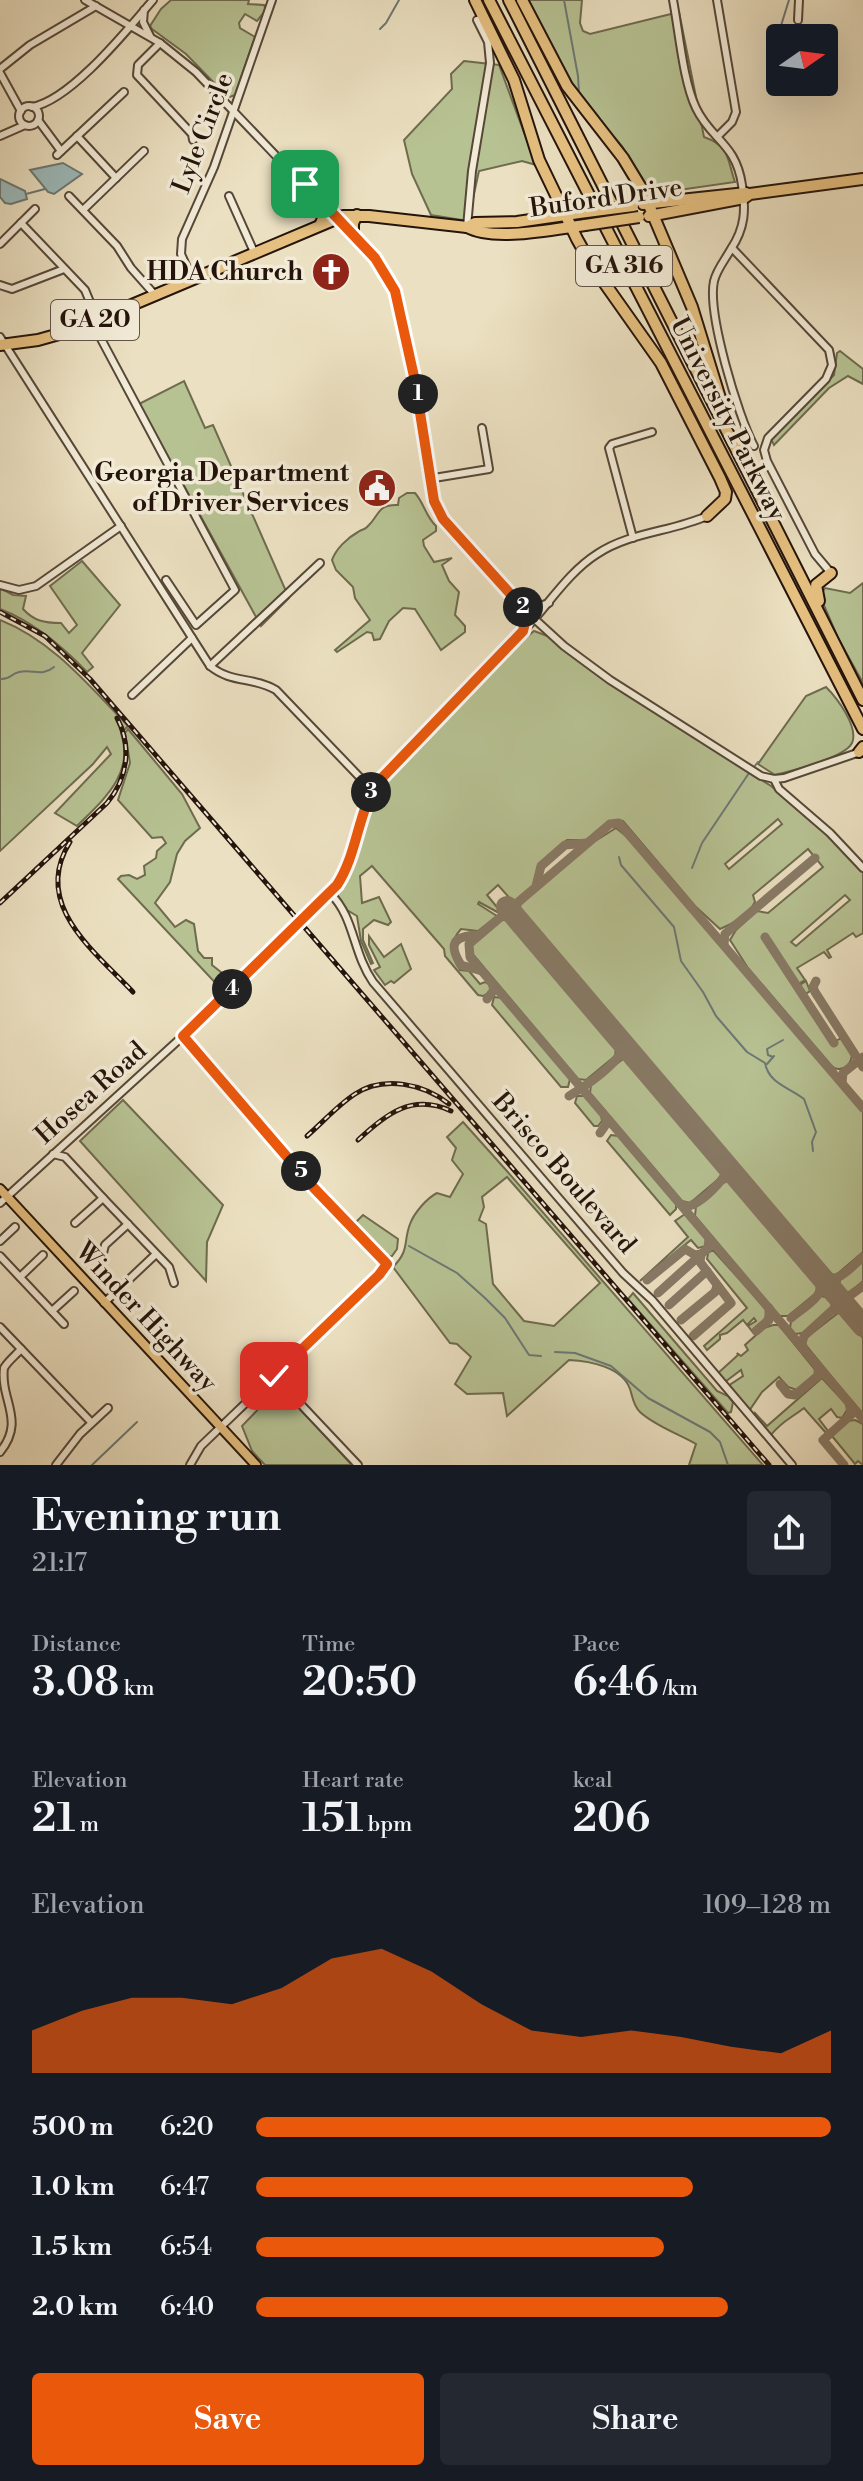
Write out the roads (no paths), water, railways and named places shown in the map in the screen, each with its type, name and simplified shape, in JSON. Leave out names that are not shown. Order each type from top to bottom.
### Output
[{"type":"highway","points":[[475,0],[514,80],[539,160],[577,239],[591,264],[695,412],[761,531]]},
{"type":"highway","name":"University Parkway","points":[[489,0],[863,729]]},
{"type":"highway","name":"University Parkway","points":[[509,0],[863,700]]},
{"type":"highway","points":[[522,0],[574,97],[618,151],[643,191],[691,304],[722,405],[755,485]]},
{"type":"highway","name":"Buford Drive","points":[[467,227],[475,223],[517,222],[647,203],[746,195],[863,179]]},
{"type":"highway","points":[[542,219],[551,209],[551,186]]},
{"type":"highway","points":[[643,191],[664,201]]},
{"type":"highway","name":"Buford Drive","points":[[2,342],[38,340],[95,320],[337,217],[357,215],[497,233],[571,227],[673,212],[746,195]]},
{"type":"highway","points":[[321,223],[325,214],[323,202]]},
{"type":"highway","points":[[663,239],[663,224],[673,212]]},
{"type":"highway","points":[[353,234],[357,215]]},
{"type":"highway","points":[[554,229],[577,239]]},
{"type":"highway","points":[[661,363],[725,489],[723,503],[707,516]]},
{"type":"highway","points":[[831,573],[818,581],[815,589],[837,648]]},
{"type":"highway","points":[[851,704],[863,718]]},
{"type":"main road","name":"Winder Highway","points":[[2,1196],[256,1465]]},
{"type":"street","points":[[85,0],[150,36],[196,72],[353,234],[388,277],[402,320],[434,501],[443,519],[534,619],[610,680],[748,769],[774,779],[795,775],[862,750]]},
{"type":"street","points":[[2,134],[28,126],[38,119],[53,99],[83,75],[153,0]]},
{"type":"street","name":"Lyle Circle","points":[[192,279],[181,254],[182,239],[214,167],[272,0]]},
{"type":"street","points":[[673,0],[693,100],[699,113],[736,158],[746,195],[744,225],[715,279],[712,308],[741,418],[752,443],[758,438],[766,441]]},
{"type":"street","points":[[717,0],[736,112],[732,122],[718,136]]},
{"type":"street","points":[[798,20],[799,0]]},
{"type":"street","points":[[50,139],[20,121],[12,91],[0,71],[27,47],[96,6]]},
{"type":"street","points":[[144,10],[143,22],[150,36]]},
{"type":"street","points":[[112,15],[120,27],[116,42]]},
{"type":"street","points":[[467,227],[472,171],[490,63],[488,42],[477,20]]},
{"type":"street","points":[[160,43],[138,65],[137,75],[192,134],[193,140]]},
{"type":"street","points":[[12,91],[31,107],[59,153],[124,92]]},
{"type":"street","points":[[2,134],[20,112],[53,99]]},
{"type":"street","points":[[77,136],[116,178]]},
{"type":"street","points":[[83,210],[144,151]]},
{"type":"street","points":[[69,196],[117,246],[131,268],[155,295]]},
{"type":"street","points":[[229,196],[254,252]]},
{"type":"street","points":[[0,244],[35,209]]},
{"type":"street","points":[[21,223],[89,296],[95,320],[235,590],[196,625],[166,580]]},
{"type":"street","points":[[732,248],[829,350],[831,370],[826,379],[766,441],[765,457],[815,554],[831,573]]},
{"type":"street","points":[[0,285],[12,289],[64,269]]},
{"type":"street","points":[[2,342],[210,666],[229,678],[264,683],[281,694],[372,790]]},
{"type":"street","points":[[428,479],[489,469],[482,428]]},
{"type":"street","points":[[633,538],[609,448],[612,444],[652,432]]},
{"type":"street","name":"Hosea Road","points":[[2,1196],[183,1036],[330,893],[348,864],[372,790],[594,555],[633,538],[682,526],[707,516]]},
{"type":"street","points":[[0,585],[19,590],[36,586],[121,526]]},
{"type":"street","points":[[210,666],[320,563]]},
{"type":"street","points":[[158,585],[171,589]]},
{"type":"street","points":[[522,606],[533,608],[549,603]]},
{"type":"street","points":[[522,606],[526,619],[523,632],[546,630]]},
{"type":"street","points":[[543,610],[546,630]]},
{"type":"street","points":[[132,695],[192,638]]},
{"type":"street","points":[[774,779],[779,789],[829,832],[863,868]]},
{"type":"street","name":"Brisco Boulevard","points":[[330,893],[344,909],[359,959],[381,992],[623,1273],[652,1300],[792,1465]]},
{"type":"street","points":[[183,1036],[313,1187],[387,1264],[201,1446],[190,1465]]},
{"type":"street","points":[[64,1144],[65,1157]]},
{"type":"street","points":[[53,1154],[65,1157],[169,1267],[174,1283]]},
{"type":"street","points":[[75,1223],[103,1198]]},
{"type":"street","points":[[103,1253],[105,1245],[128,1224]]},
{"type":"street","points":[[0,1241],[15,1227]]},
{"type":"street","points":[[104,1303],[156,1254]]},
{"type":"street","points":[[20,1277],[43,1255]]},
{"type":"street","points":[[0,1256],[64,1324]]},
{"type":"street","points":[[52,1311],[74,1291]]},
{"type":"street","points":[[0,1327],[91,1422]]},
{"type":"street","points":[[0,1452],[9,1441],[11,1431],[0,1381],[7,1364],[21,1349]]},
{"type":"street","points":[[274,1376],[358,1465]]},
{"type":"street","points":[[56,1465],[91,1422],[108,1408]]},
{"type":"street","points":[[11,1431],[21,1431]]},
{"type":"water","points":[[63,163],[82,174],[54,194],[48,192],[30,170]]},
{"type":"water","points":[[0,179],[25,191],[27,199],[5,203],[0,197]]},
{"type":"waterway","points":[[380,29],[399,0]]},
{"type":"waterway","points":[[564,0],[579,93]]},
{"type":"waterway","points":[[782,24],[789,0]]},
{"type":"waterway","points":[[26,194],[45,189]]},
{"type":"waterway","points":[[0,679],[19,672],[41,672],[54,667]]},
{"type":"waterway","points":[[754,767],[758,762]]},
{"type":"waterway","points":[[692,868],[702,843],[749,773]]},
{"type":"waterway","points":[[619,857],[621,865],[674,927],[681,961],[716,1016],[747,1052],[765,1063],[775,1080],[804,1099],[816,1132],[813,1151]]},
{"type":"waterway","points":[[773,1057],[768,1055],[767,1049],[783,1040]]},
{"type":"waterway","points":[[767,1064],[774,1056]]},
{"type":"waterway","points":[[409,1246],[457,1273],[505,1318],[529,1355],[541,1356]]},
{"type":"waterway","points":[[555,1352],[575,1353],[611,1366],[648,1398],[710,1432],[720,1442],[728,1465]]},
{"type":"waterway","points":[[92,1465],[137,1422]]},
{"type":"railway","points":[[0,612],[45,636],[90,679],[769,1465]]},
{"type":"railway","points":[[0,903],[114,793],[126,762],[125,740],[117,718]]},
{"type":"railway","points":[[70,842],[60,865],[58,886],[63,906],[86,943],[133,992]]},
{"type":"railway","points":[[307,1136],[349,1098],[378,1085],[416,1087],[449,1104]]},
{"type":"railway","points":[[358,1140],[389,1115],[412,1105],[424,1104],[451,1111]]},
{"type":"place","name":"HDA Church","points":[[331,272]]},
{"type":"place","name":"Georgia Department of Driver Services","points":[[377,488]]}]
